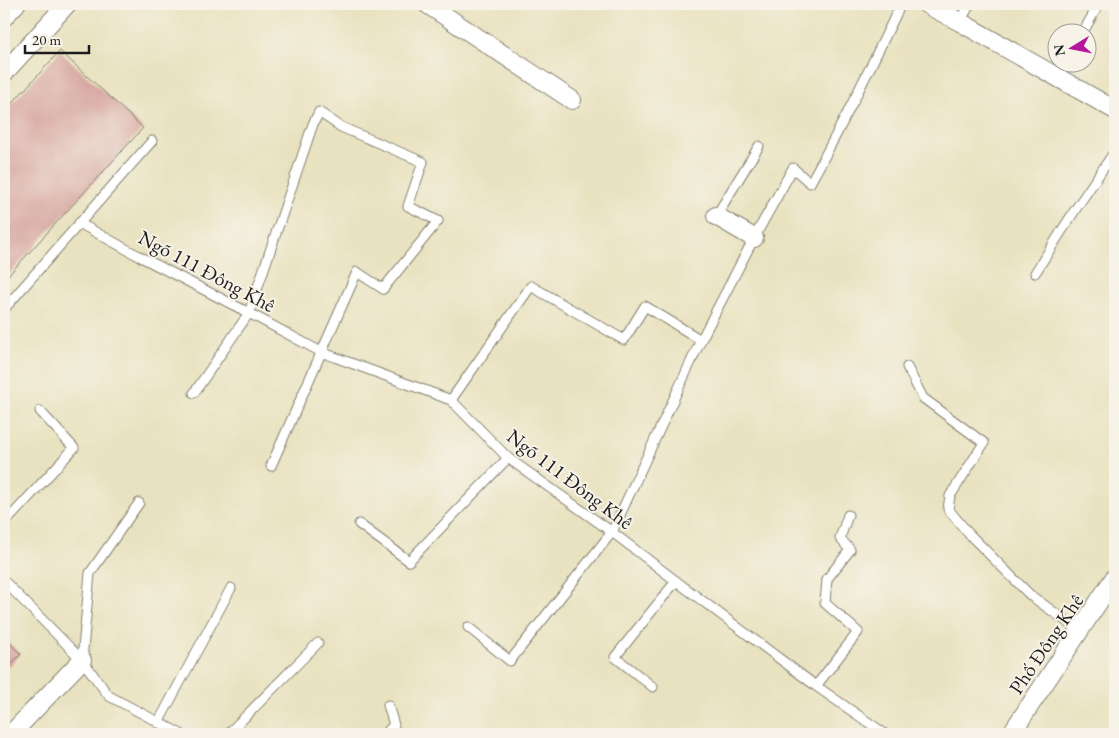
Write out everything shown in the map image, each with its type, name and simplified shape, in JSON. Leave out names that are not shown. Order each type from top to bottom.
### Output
[{"type":"street","points":[[4,17],[16,4]]},
{"type":"street","points":[[4,73],[68,4]]},
{"type":"street","points":[[427,4],[572,100]]},
{"type":"street","points":[[926,4],[1046,63]]},
{"type":"street","points":[[1064,72],[1115,110]]},
{"type":"street","points":[[716,216],[754,238]]},
{"type":"street","name":"Phố Đông Khê","points":[[1011,734],[1115,577]]},
{"type":"street","points":[[11,734],[82,660]]},
{"type":"lane","points":[[468,627],[510,661],[612,532],[701,340],[754,238],[793,168],[810,184],[832,144],[901,4]]},
{"type":"lane","points":[[960,22],[970,4]]},
{"type":"lane","points":[[1089,22],[1099,4]]},
{"type":"lane","points":[[194,393],[249,313],[313,124],[319,112],[341,127],[423,162],[408,206],[438,221],[383,289],[357,272],[271,466]]},
{"type":"lane","points":[[4,308],[152,141]]},
{"type":"lane","points":[[716,216],[759,146]]},
{"type":"lane","points":[[1035,273],[1115,151]]},
{"type":"lane","name":"Ngõ 111 Đông Khê","points":[[79,223],[321,352],[451,400],[508,458],[612,532],[816,686],[885,734]]},
{"type":"lane","points":[[451,400],[531,286],[624,340],[645,306],[701,340]]},
{"type":"lane","points":[[907,367],[923,398],[984,443],[950,496],[948,509],[968,534],[1030,595],[1080,631]]},
{"type":"lane","points":[[4,524],[74,448],[40,411]]},
{"type":"lane","points":[[359,524],[409,561],[508,458]]},
{"type":"lane","points":[[82,660],[90,573],[139,503]]},
{"type":"lane","points":[[816,686],[858,632],[825,603],[827,580],[850,550],[840,538],[848,515]]},
{"type":"lane","points":[[4,581],[82,660],[109,696],[180,734]]},
{"type":"lane","points":[[654,687],[615,657],[676,581]]},
{"type":"lane","points":[[158,723],[231,588]]},
{"type":"lane","points":[[228,734],[318,643]]},
{"type":"lane","points":[[386,734],[394,725],[388,705]]},
{"type":"building","points":[[60,51],[143,128],[4,280],[4,112]]},
{"type":"building","points":[[4,638],[21,654],[4,672]]}]
